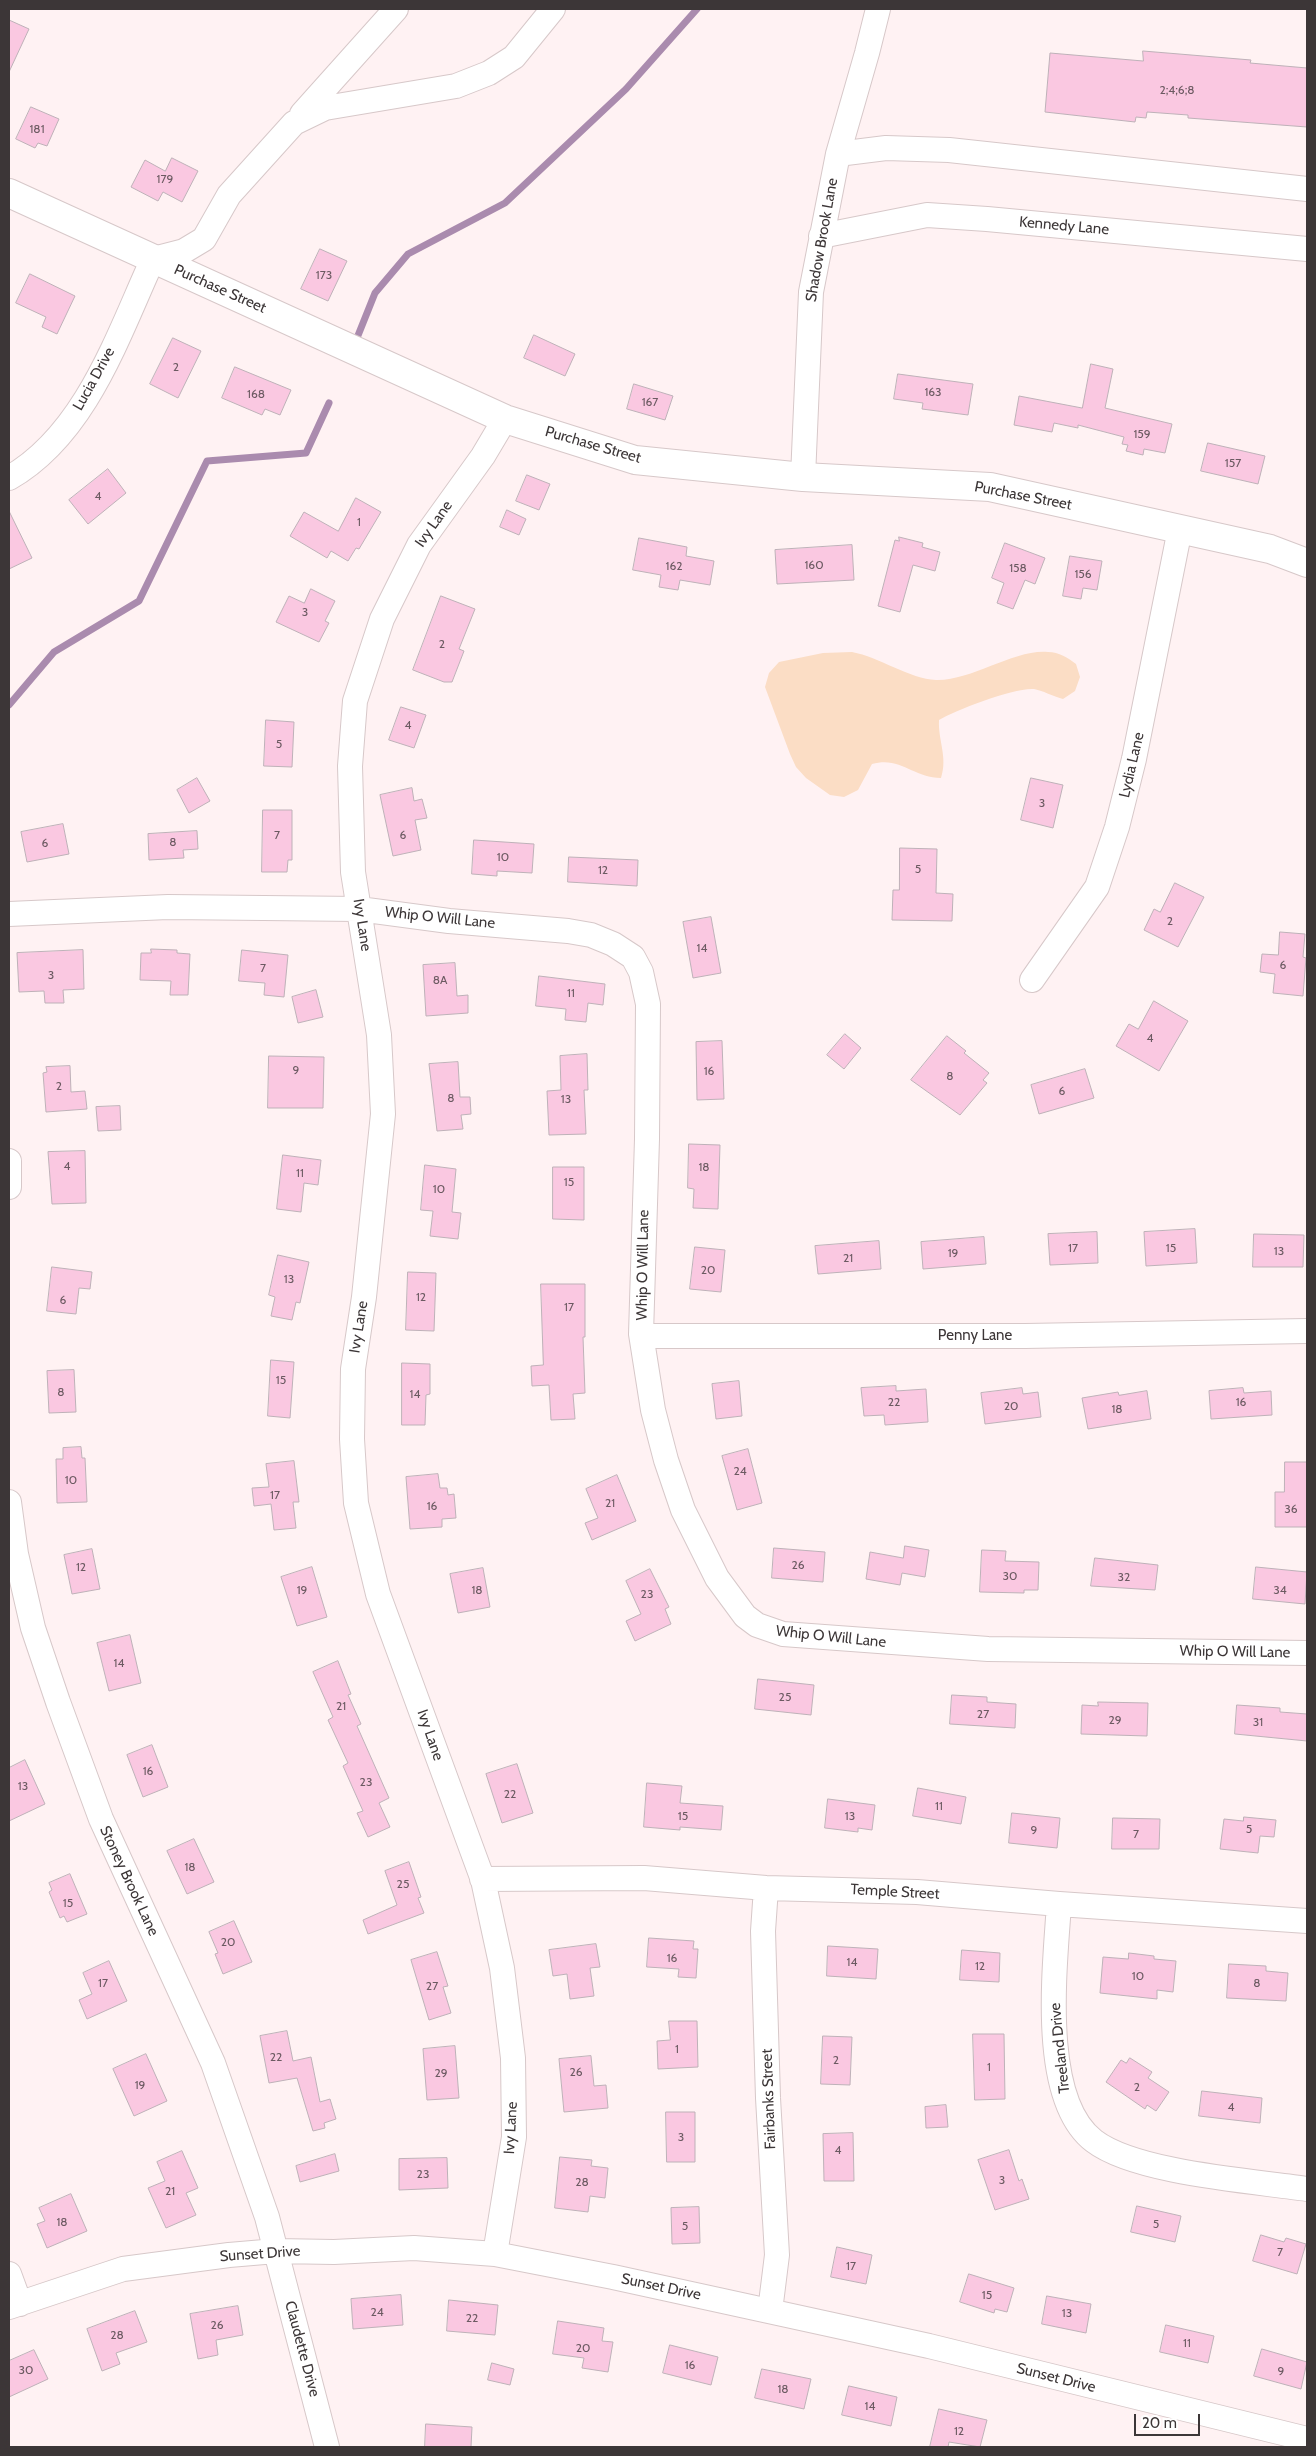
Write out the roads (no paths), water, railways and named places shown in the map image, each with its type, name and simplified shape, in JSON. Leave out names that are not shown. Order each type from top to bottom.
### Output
[{"type":"main road","name":"Purchase Street","points":[[9,193],[505,419],[634,460],[803,476],[990,487],[1270,549],[1307,562]]},
{"type":"street","points":[[154,259],[184,251],[204,239],[229,195],[396,9]]},
{"type":"street","points":[[294,123],[325,108],[456,86],[489,74],[514,58],[553,9]]},
{"type":"street","name":"Shadow Brook Lane","points":[[803,476],[811,292],[838,154],[868,53],[878,9]]},
{"type":"street","points":[[838,154],[886,148],[949,150],[1307,189]]},
{"type":"street","name":"Kennedy Lane","points":[[821,236],[927,215],[1307,249]]},
{"type":"street","name":"Lucia Drive","points":[[9,478],[38,457],[61,433],[81,406],[111,351],[154,259]]},
{"type":"street","name":"Ivy Lane","points":[[495,2254],[514,2137],[513,2058],[502,1968],[482,1879],[378,1594],[356,1503],[352,1439],[353,1369],[364,1296],[383,1114],[380,1035],[353,872],[350,766],[355,701],[382,619],[419,545],[483,456],[505,419]]},
{"type":"street","name":"Lydia Lane","points":[[1032,980],[1097,888],[1117,826],[1134,759],[1180,529]]},
{"type":"street","name":"Whip O Will Lane","points":[[9,914],[168,907],[359,909],[450,921],[568,930],[591,935],[613,944],[633,957],[641,972],[648,1004],[642,1336],[653,1410],[666,1460],[683,1510],[717,1578],[745,1616],[757,1625],[783,1634],[988,1649],[1307,1653]]},
{"type":"street","points":[[9,1161],[9,1187]]},
{"type":"street","name":"Penny Lane","points":[[642,1336],[1025,1336],[1307,1331]]},
{"type":"street","name":"Stoney Brook Lane","points":[[9,1502],[16,1554],[33,1628],[58,1702],[101,1819],[213,2063],[267,2217],[276,2251]]},
{"type":"street","name":"Temple Street","points":[[482,1879],[644,1878],[766,1888],[917,1892],[1059,1904],[1307,1920]]},
{"type":"street","name":"Fairbanks Street","points":[[766,1888],[763,1931],[777,2256],[770,2311]]},
{"type":"street","name":"Treeland Drive","points":[[1059,1904],[1053,2006],[1056,2048],[1063,2095],[1076,2121],[1084,2132],[1104,2147],[1135,2160],[1194,2173],[1307,2189]]},
{"type":"street","name":"Sunset Drive","points":[[14,2305],[123,2269],[276,2251],[334,2252],[414,2248],[495,2254],[929,2346],[1307,2439]]},
{"type":"street","name":"Claudette Drive","points":[[276,2251],[327,2447]]},
{"type":"street","points":[[9,2274],[14,2305]]},
{"type":"waterway","points":[[357,338],[375,293],[408,254],[505,203],[626,89],[697,9]]},
{"type":"waterway","points":[[9,705],[54,652],[139,601],[207,461],[306,453],[329,403]]}]
